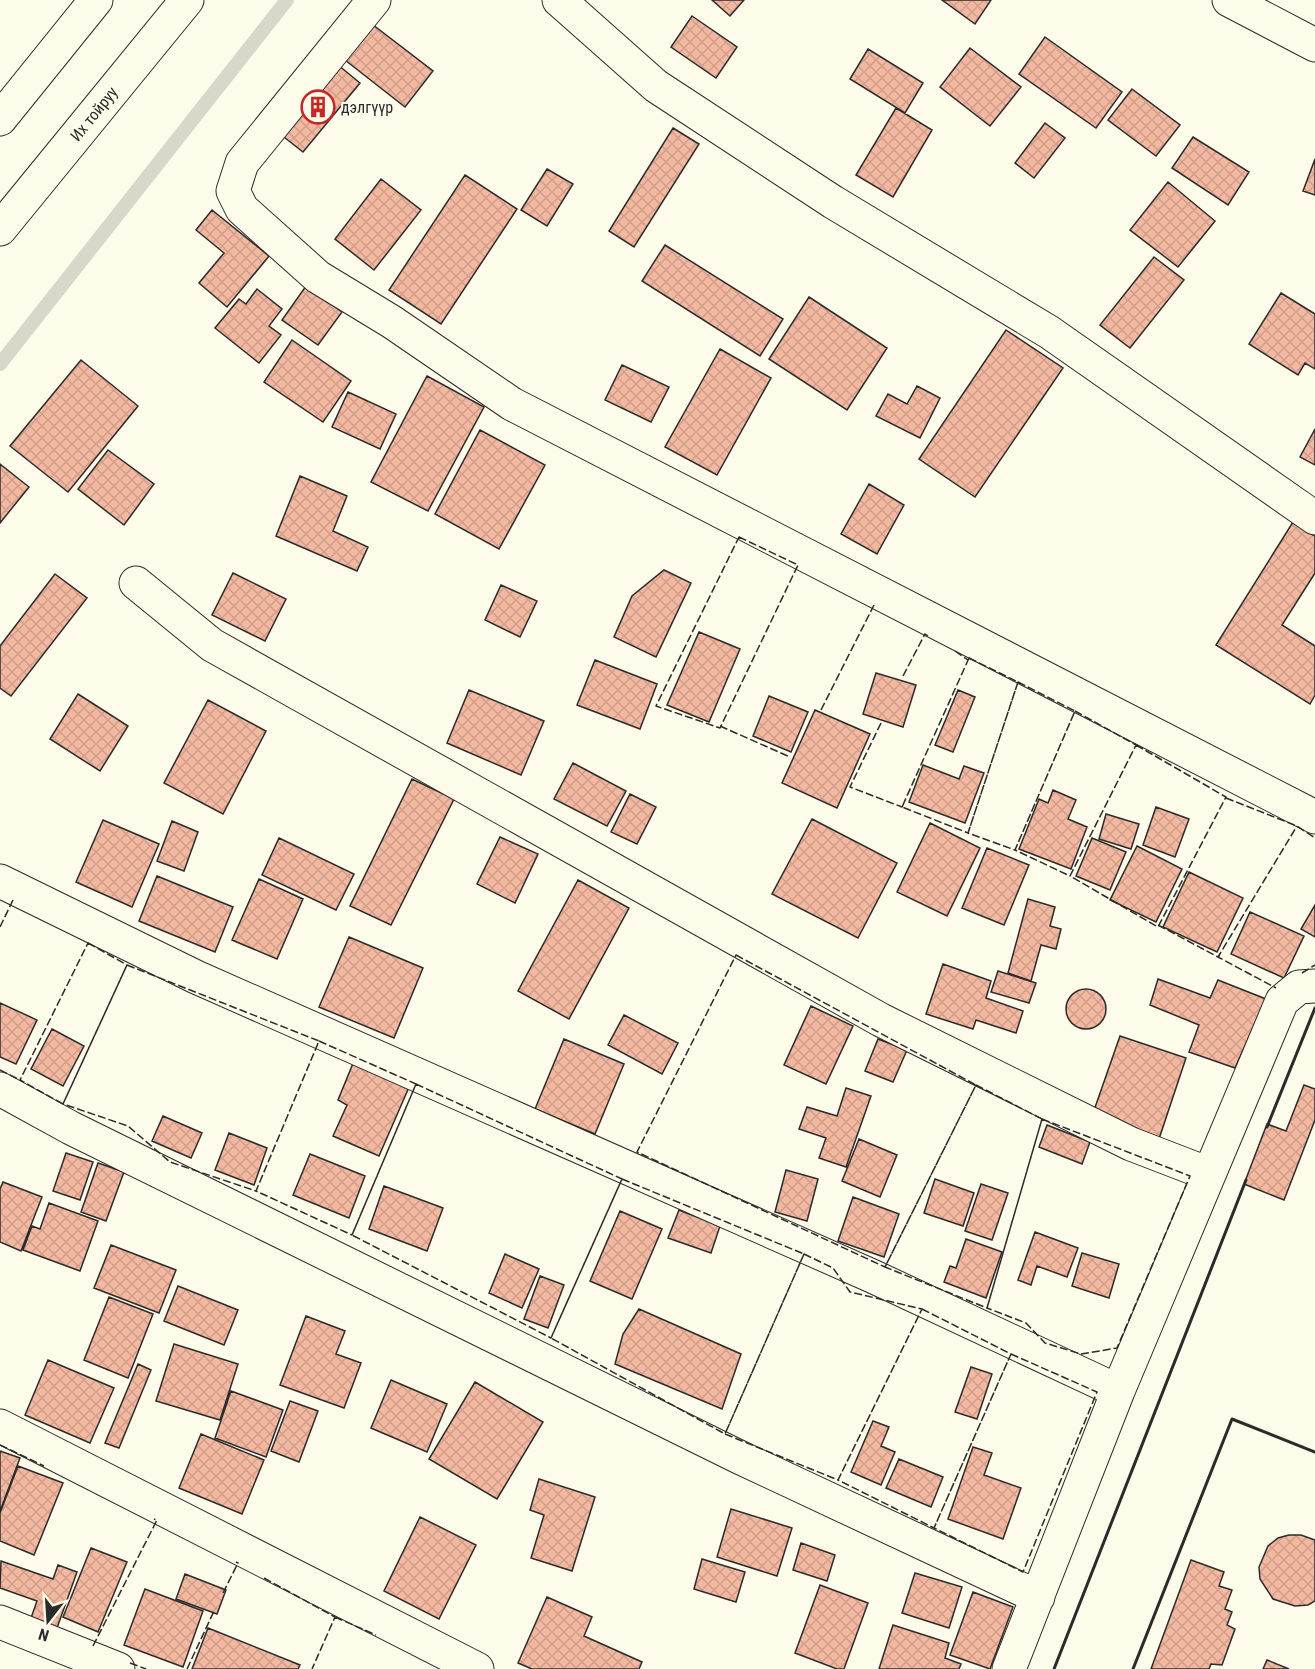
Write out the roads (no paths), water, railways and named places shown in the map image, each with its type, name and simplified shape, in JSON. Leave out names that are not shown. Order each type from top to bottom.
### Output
[{"type":"street","points":[[0,119],[96,0]]},
{"type":"street","name":"Их тойруу","points":[[0,229],[187,0]]},
{"type":"street","points":[[374,0],[242,163],[233,191],[242,208],[318,277],[392,322],[513,404],[1315,817]]},
{"type":"street","points":[[559,0],[656,86],[833,202],[1049,332],[1315,518]]},
{"type":"street","points":[[1229,0],[1315,45]]},
{"type":"street","points":[[136,583],[212,645],[881,1020],[1131,1143],[1209,1174]]},
{"type":"street","points":[[0,880],[196,977],[872,1276],[1118,1391]]},
{"type":"street","points":[[1009,1669],[1118,1391],[1282,1001],[1299,987],[1315,986]]},
{"type":"street","points":[[0,1089],[71,1128],[676,1426],[1038,1597]]},
{"type":"street","points":[[0,1426],[477,1669]]},
{"type":"street","points":[[0,1622],[118,1669]]},
{"type":"waterway","points":[[0,364],[287,0]]},
{"type":"place","name":"дэлгүүр","points":[[318,107]]}]
